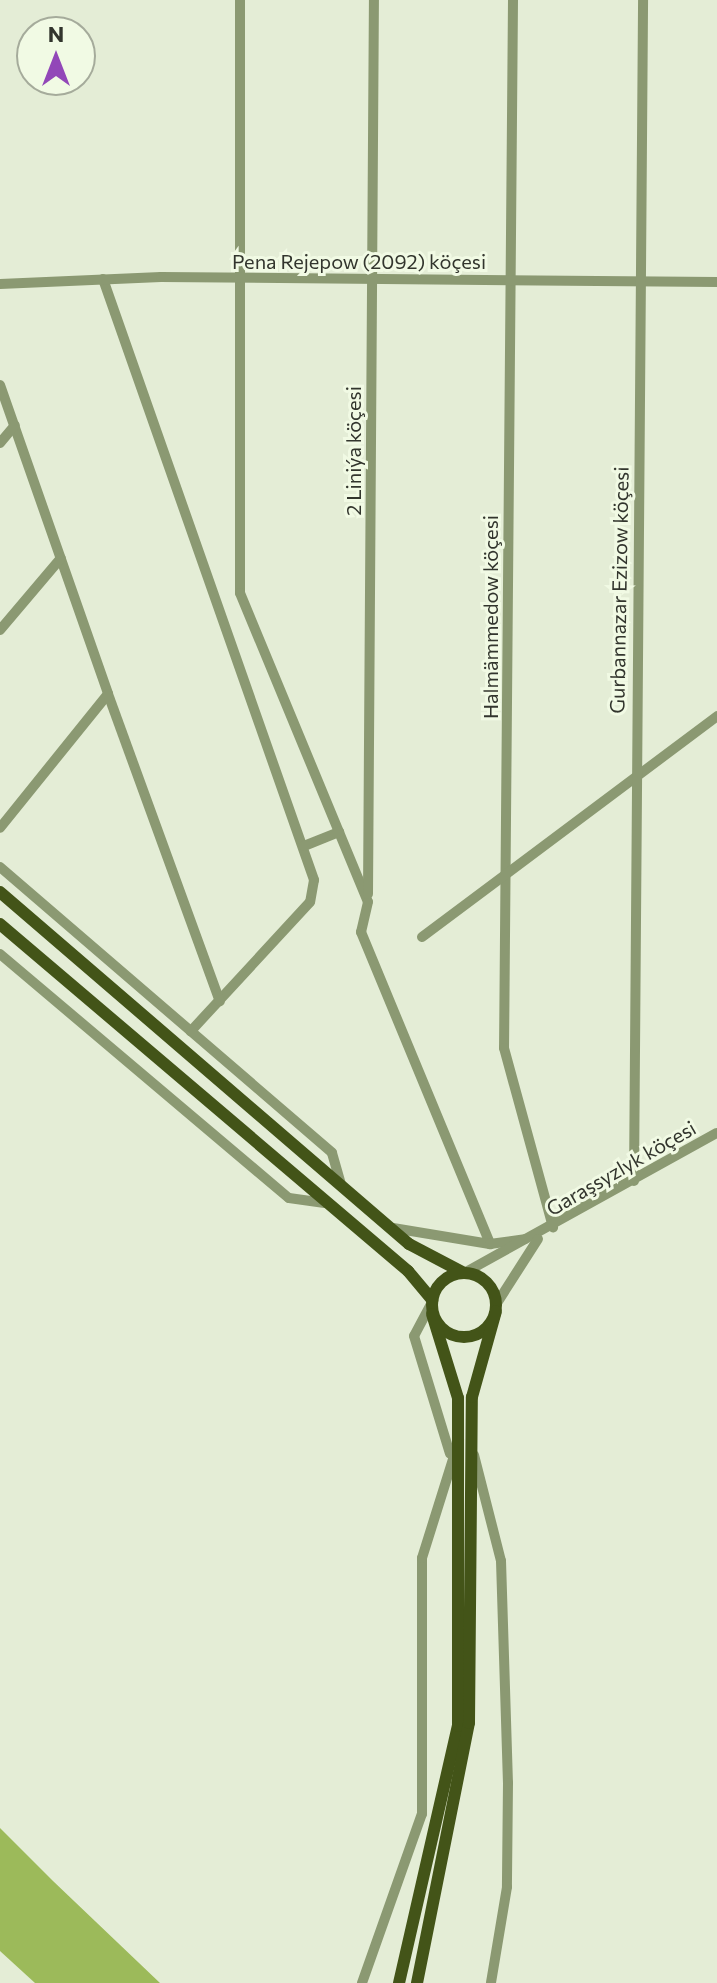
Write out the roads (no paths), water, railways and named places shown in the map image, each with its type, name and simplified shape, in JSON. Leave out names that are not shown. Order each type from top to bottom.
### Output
[{"type":"main road","points":[[0,892],[393,1228],[441,1266],[483,1279],[496,1307],[472,1397],[474,1455],[469,1723],[417,1983]]},
{"type":"main road","points":[[0,924],[325,1203],[432,1306],[445,1332],[465,1338],[485,1330],[496,1307]]},
{"type":"main road","points":[[399,1983],[421,1913],[458,1726],[458,1398],[432,1306],[445,1279],[464,1273]]},
{"type":"street","points":[[240,0],[240,593],[368,902]]},
{"type":"street","name":"2 Liniýa köçesi","points":[[374,0],[368,902],[361,932],[490,1244]]},
{"type":"street","name":"Halmämmedow köçesi","points":[[513,0],[508,872],[504,1048],[553,1227]]},
{"type":"street","name":"Gurbannazar Ezizow köçesi","points":[[634,1181],[643,0]]},
{"type":"street","points":[[103,279],[314,880],[310,902],[191,1031]]},
{"type":"street","name":"Pena Rejepow (2092) köçesi","points":[[0,284],[103,279],[717,282]]},
{"type":"street","points":[[0,385],[220,1001]]},
{"type":"street","points":[[0,443],[15,425]]},
{"type":"street","points":[[0,630],[61,558]]},
{"type":"street","points":[[0,828],[108,694]]},
{"type":"street","points":[[422,937],[717,716]]},
{"type":"street","points":[[304,846],[339,832]]},
{"type":"street","points":[[0,867],[332,1153],[342,1187]]},
{"type":"street","points":[[0,954],[289,1198],[325,1203]]},
{"type":"street","name":"Garaşsyzlyk köçesi","points":[[464,1273],[542,1234],[717,1133]]},
{"type":"street","points":[[393,1228],[490,1244],[542,1234]]},
{"type":"street","points":[[496,1307],[542,1234]]},
{"type":"street","points":[[432,1306],[414,1336],[450,1455]]},
{"type":"street","points":[[362,1983],[422,1814],[422,1558],[450,1455],[460,1438]]},
{"type":"street","points":[[474,1455],[501,1561],[508,1767],[507,1887],[491,1983]]}]
